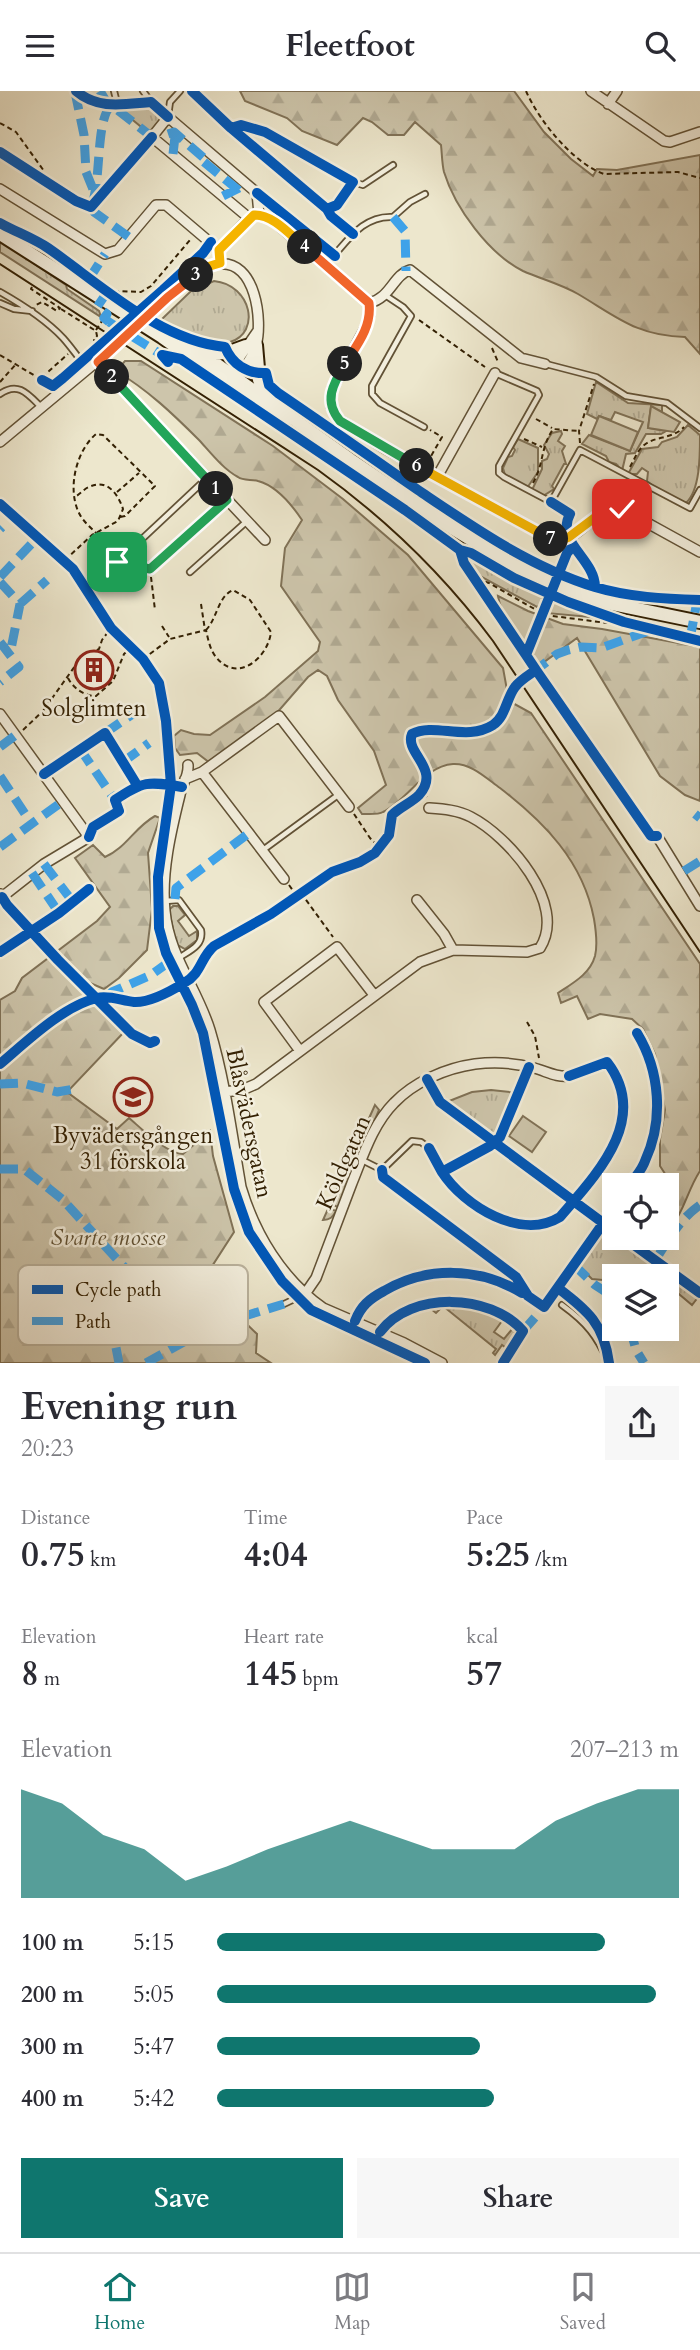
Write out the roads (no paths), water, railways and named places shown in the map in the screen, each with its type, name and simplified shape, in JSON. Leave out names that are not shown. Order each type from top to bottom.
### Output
[{"type":"street","points":[[591,91],[664,141],[670,142],[700,132]]},
{"type":"street","points":[[608,104],[617,91]]},
{"type":"street","points":[[249,218],[152,137],[168,117],[257,193],[259,214]]},
{"type":"street","points":[[0,189],[105,254],[118,250],[153,209],[162,204],[174,210],[219,250],[220,263]]},
{"type":"street","points":[[219,250],[249,218],[259,214],[270,218],[369,303],[367,325],[336,379],[330,398],[331,406],[340,421],[423,470],[554,541],[569,537],[613,507],[622,509],[699,550]]},
{"type":"street","points":[[0,234],[278,408],[459,533],[513,565],[598,601],[700,622]]},
{"type":"street","points":[[0,442],[42,408],[162,295],[210,266],[220,263],[235,268],[248,281],[259,312],[253,341],[230,380]]},
{"type":"street","points":[[369,303],[385,295],[404,272],[410,270],[521,358],[545,364]]},
{"type":"street","points":[[162,337],[202,354],[271,414],[304,428]]},
{"type":"street","points":[[202,354],[228,353],[253,341]]},
{"type":"street","points":[[253,341],[259,380],[263,390],[278,408]]},
{"type":"street","points":[[102,351],[206,478],[265,540]]},
{"type":"street","points":[[437,477],[499,375]]},
{"type":"street","points":[[0,714],[89,837],[44,864],[2,897],[0,894]]},
{"type":"street","points":[[185,779],[202,772],[279,716],[349,807]]},
{"type":"street","name":"Blåsvädersgatan","points":[[188,765],[170,849],[164,901],[168,935],[210,1030],[247,1208],[258,1232],[282,1268],[305,1294],[323,1308],[404,1343],[442,1363]]},
{"type":"street","points":[[202,772],[284,879]]},
{"type":"street","points":[[223,1092],[242,1090],[256,1084],[420,962],[453,950],[527,952],[540,948],[547,930],[546,918],[538,888],[521,859],[505,843],[470,817],[449,810],[429,808]]},
{"type":"street","points":[[657,836],[700,906]]},
{"type":"street","points":[[416,900],[444,934],[453,950]]},
{"type":"street","points":[[300,1051],[264,1002],[337,947],[374,995]]},
{"type":"street","name":"Köldgatan","points":[[305,1294],[316,1278],[362,1159],[382,1118],[393,1103],[428,1079],[474,1064],[505,1064],[562,1077],[569,1076]]},
{"type":"lane","points":[[76,91],[85,99],[102,104],[151,102]]},
{"type":"lane","points":[[114,91],[117,103]]},
{"type":"lane","points":[[143,91],[168,117]]},
{"type":"lane","points":[[168,117],[170,102],[180,91]]},
{"type":"lane","points":[[192,91],[230,128],[327,209],[337,205],[353,182]]},
{"type":"lane","points":[[230,128],[241,125],[265,132],[353,182],[363,185],[393,165]]},
{"type":"lane","points":[[0,152],[76,201],[91,207],[152,137]]},
{"type":"lane","points":[[326,265],[358,228],[385,216],[393,217],[410,202],[425,194]]},
{"type":"lane","points":[[0,292],[33,311],[65,340],[85,366]]},
{"type":"lane","points":[[385,295],[411,316],[372,386],[372,394],[380,403],[424,427]]},
{"type":"lane","points":[[0,303],[14,309],[33,311]]},
{"type":"lane","points":[[545,364],[596,377],[626,397],[667,403],[700,428]]},
{"type":"lane","points":[[499,375],[537,391],[539,395],[499,465],[499,473],[529,491],[551,502],[580,450],[690,508],[700,490]]},
{"type":"lane","points":[[0,394],[6,390],[19,389],[25,391],[42,408]]},
{"type":"lane","points":[[127,553],[206,478]]},
{"type":"lane","points":[[150,569],[227,500]]},
{"type":"lane","points":[[190,572],[247,521]]},
{"type":"lane","points":[[262,851],[339,794]]},
{"type":"lane","points":[[164,901],[178,900],[201,930],[202,940],[177,959]]},
{"type":"lane","points":[[362,1159],[382,1170],[412,1140],[429,1148]]},
{"type":"lane","points":[[285,1304],[305,1294]]},
{"type":"lane","points":[[562,1305],[597,1336],[609,1363]]},
{"type":"tram line","points":[[0,264],[318,470],[367,508],[412,549],[454,593],[493,641],[700,952]]},
{"type":"place","name":"Solglimten","points":[[94,670]]},
{"type":"place","name":"Byvädersgången 31 förskola","points":[[133,1097]]},
{"type":"park label","name":"Svarte mosse","points":[[108,1237]]}]
